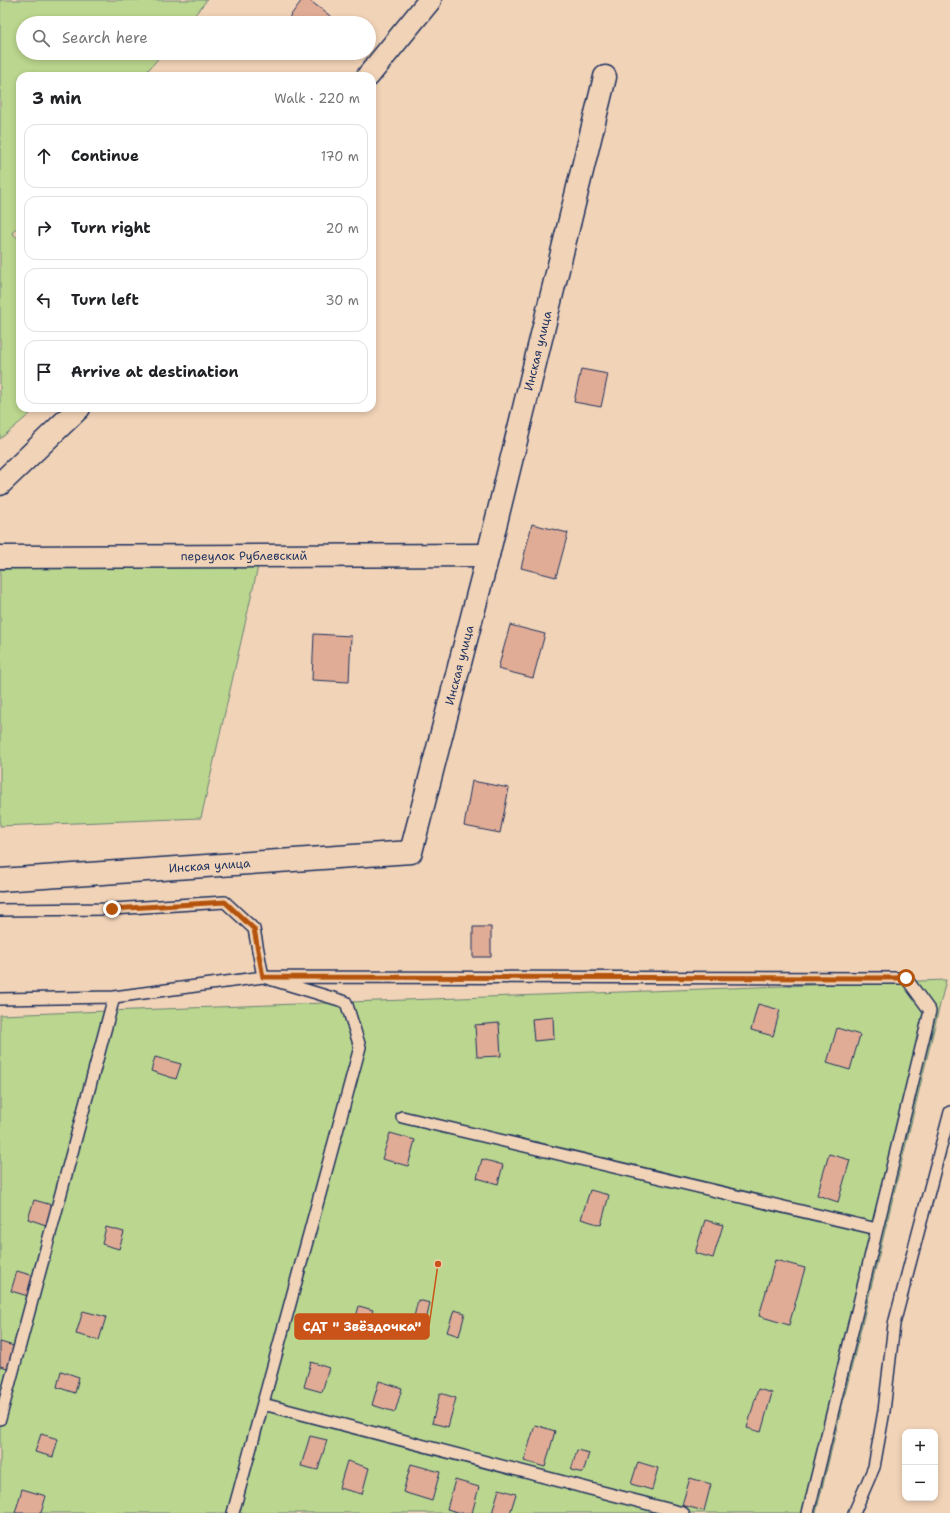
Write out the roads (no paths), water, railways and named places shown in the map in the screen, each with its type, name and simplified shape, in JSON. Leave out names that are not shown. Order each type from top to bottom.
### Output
[{"type":"street","points":[[371,72],[430,0]]},
{"type":"street","name":"Инская улица","points":[[0,880],[411,852],[488,555],[605,77]]},
{"type":"street","points":[[0,484],[75,412]]},
{"type":"street","name":"переулок Рублевский","points":[[0,557],[488,555]]},
{"type":"lane","points":[[0,910],[112,909],[225,902],[254,929],[263,977]]},
{"type":"lane","points":[[233,1513],[360,1047],[346,1002],[263,977]]},
{"type":"lane","points":[[0,999],[114,997],[263,977],[906,978],[930,1011],[808,1513]]},
{"type":"lane","points":[[0,1419],[114,997]]},
{"type":"lane","points":[[854,1513],[874,1467],[884,1412],[894,1324],[950,1112]]},
{"type":"lane","points":[[402,1117],[877,1229]]},
{"type":"lane","points":[[263,1404],[683,1513]]},
{"type":"place","name":"СДТ \" Звёздочка\"","points":[[438,1264]]}]
